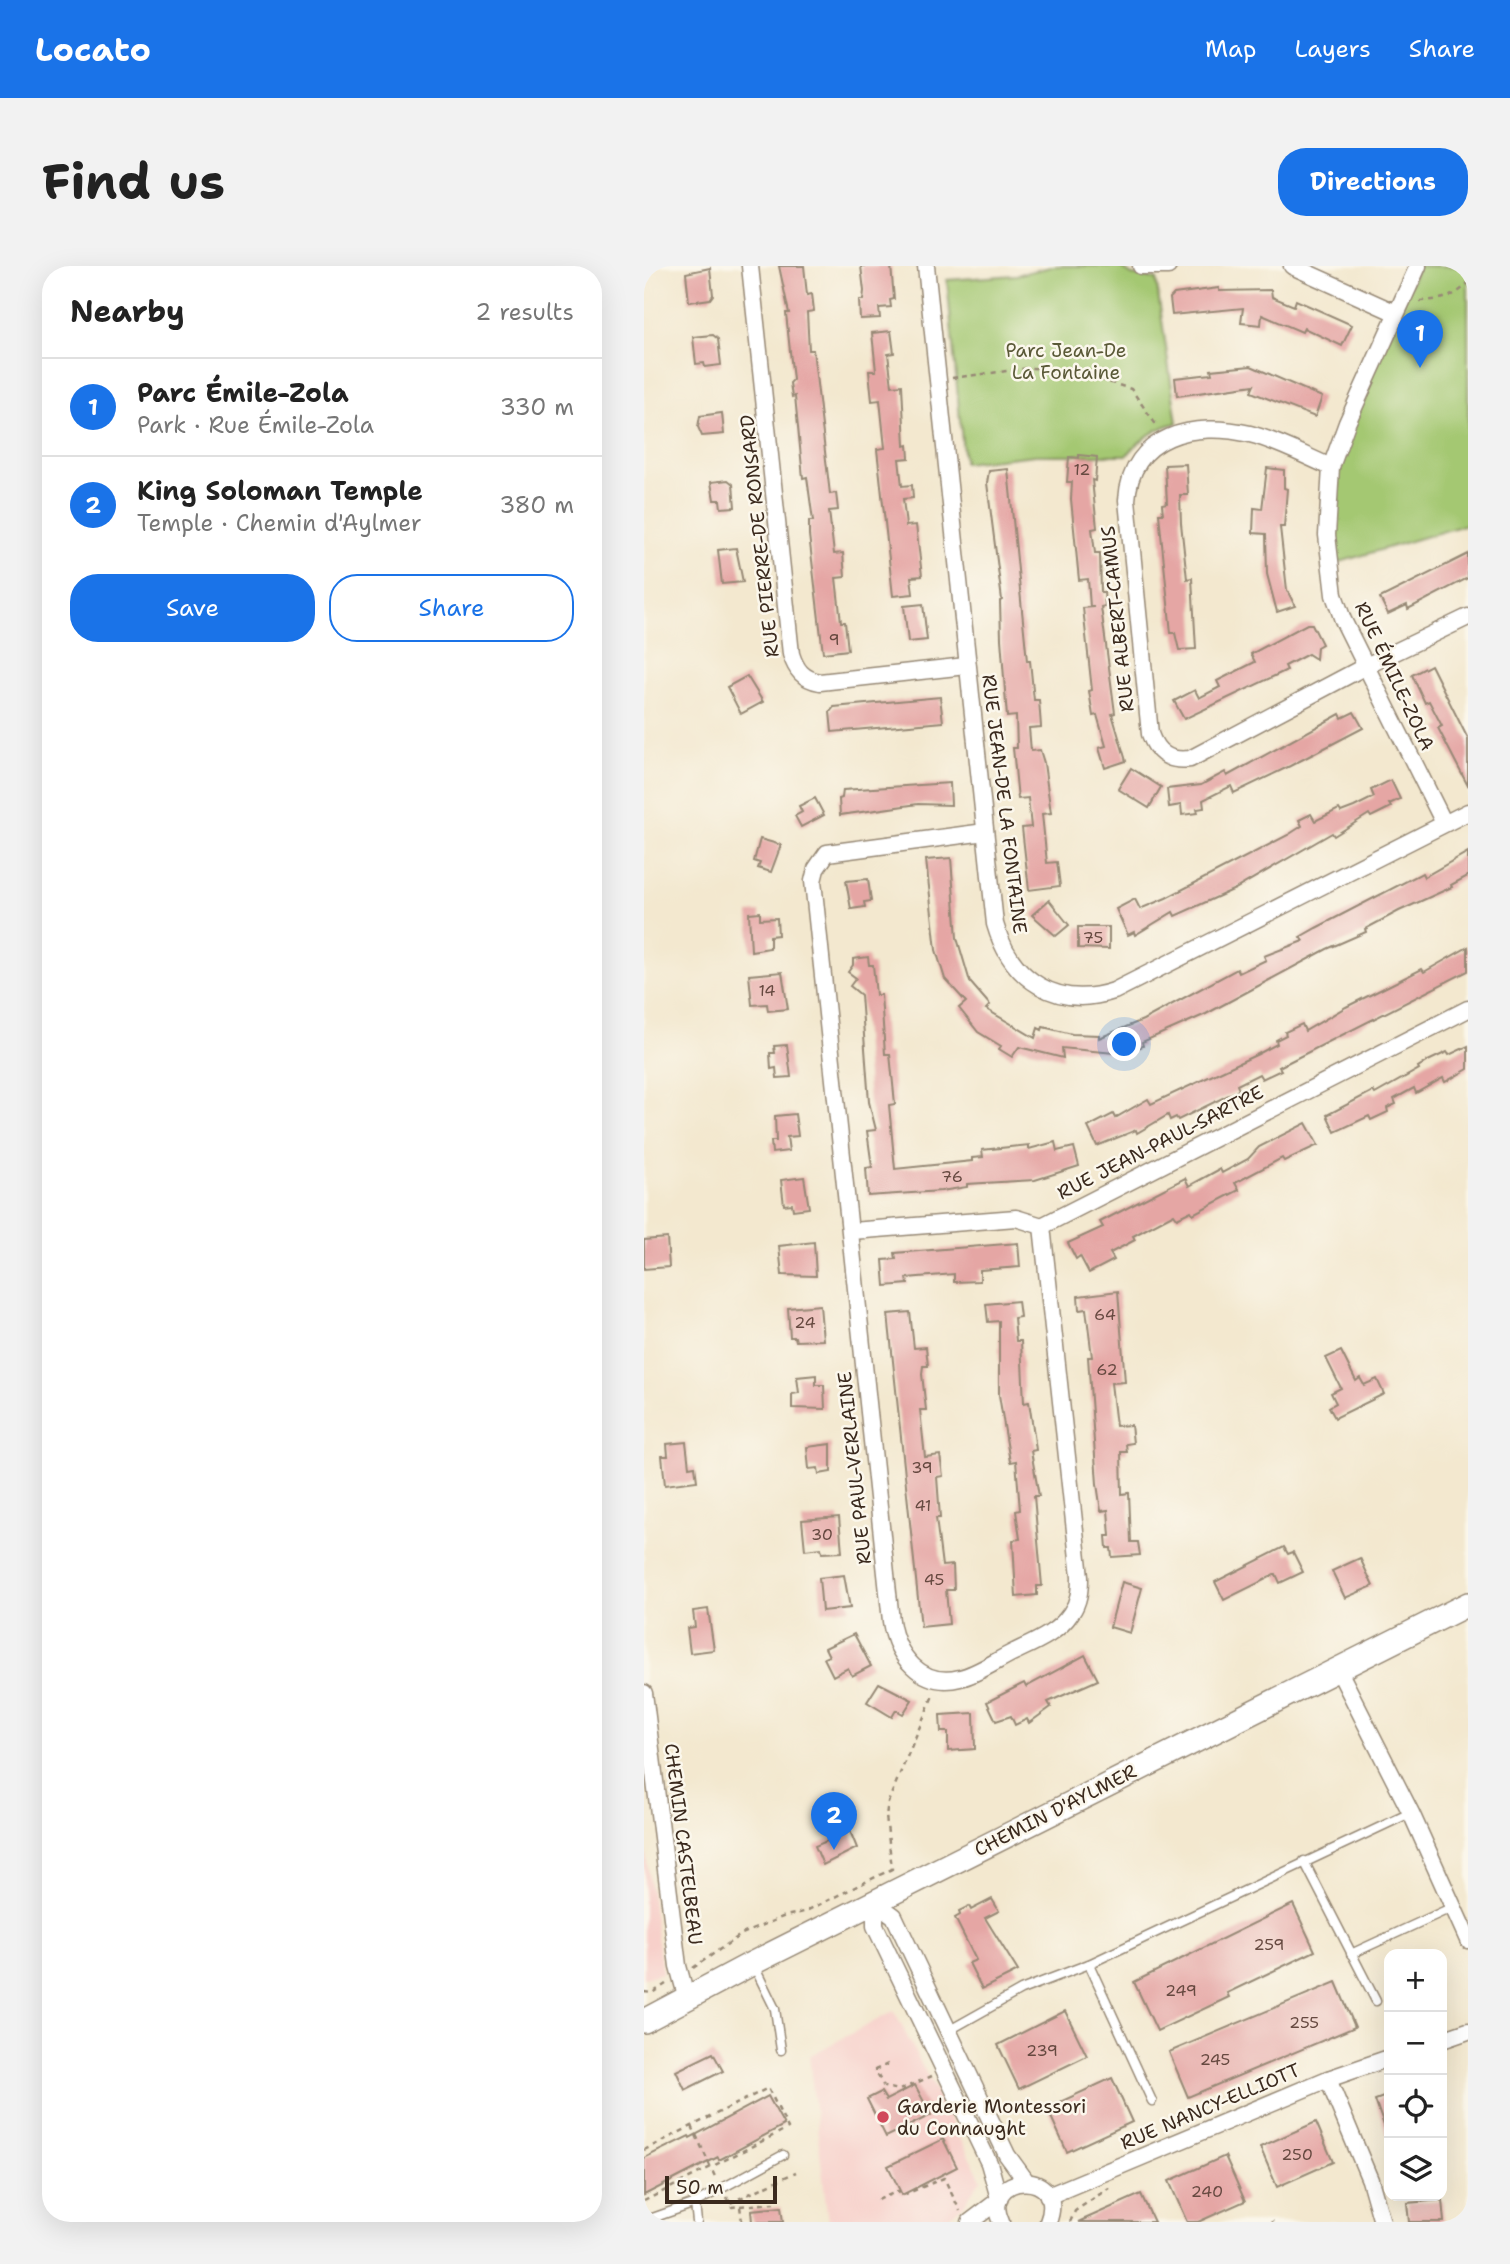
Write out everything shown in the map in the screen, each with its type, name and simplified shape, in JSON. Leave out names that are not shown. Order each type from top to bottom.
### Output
[{"type":"main road","name":"CHEMIN D'AYLMER","points":[[644,2021],[753,1963],[1468,1604]]},
{"type":"street","name":"RUE PIERRE-DE RONSARD","points":[[750,266],[791,654],[795,667],[810,681],[820,682],[966,666]]},
{"type":"street","name":"RUE JEAN-DE LA FONTAINE","points":[[926,266],[995,924],[1007,957],[1020,972],[1045,989],[1059,994],[1088,998],[1114,991],[1468,811]]},
{"type":"street","points":[[1141,266],[1168,266]]},
{"type":"street","points":[[1292,266],[1399,307]]},
{"type":"street","name":"RUE ÉMILE-ZOLA","points":[[1418,266],[1331,467],[1326,535],[1334,595],[1364,667],[1444,823]]},
{"type":"street","name":"RUE ALBERT-CAMUS","points":[[1331,467],[1274,442],[1238,432],[1200,432],[1164,439],[1141,455],[1133,468],[1127,500],[1150,734],[1160,752],[1178,760],[1190,759],[1364,667],[1468,617]]},
{"type":"street","name":"RUE PAUL-VERLAINE","points":[[936,1678],[906,1662],[894,1638],[813,881],[816,869],[827,853],[985,832]]},
{"type":"street","name":"RUE JEAN-PAUL-SARTRE","points":[[1042,1226],[1468,1009]]},
{"type":"street","points":[[852,1231],[1016,1218],[1042,1226],[1080,1577],[1077,1603],[1052,1633],[962,1678],[936,1678]]},
{"type":"street","points":[[1338,1667],[1410,1813],[1468,1940]]},
{"type":"street","name":"CHEMIN CASTELBEAU","points":[[644,1693],[680,1976],[687,1999]]},
{"type":"street","points":[[875,1902],[894,1916],[1007,2155],[1026,2181],[1043,2188],[1048,2196],[1051,2213],[1048,2222]]},
{"type":"street","points":[[875,1902],[875,1926],[989,2163],[999,2199],[998,2215],[1001,2222]]},
{"type":"street","points":[[1447,2038],[1468,2031]]},
{"type":"street","name":"RUE NANCY-ELLIOTT","points":[[1048,2196],[1328,2079],[1384,2060]]},
{"type":"street","points":[[1328,2079],[1367,2175],[1382,2222]]},
{"type":"street","points":[[966,2218],[999,2199],[1010,2185],[1026,2181]]},
{"type":"lane","points":[[948,2031],[1021,1990],[1089,1964],[1410,1813]]},
{"type":"lane","points":[[1304,1861],[1376,2001]]},
{"type":"lane","points":[[1351,1954],[1453,1907]]},
{"type":"lane","points":[[753,1963],[775,2009],[781,2050]]},
{"type":"lane","points":[[1089,1964],[1152,2101]]},
{"type":"lane","points":[[644,2221],[695,2203],[783,2155]]},
{"type":"lane","points":[[695,2203],[697,2222]]},
{"type":"path","points":[[1399,307],[1440,300],[1455,294],[1468,284]]},
{"type":"path","points":[[938,380],[1030,369],[1070,370],[1131,389],[1164,439]]},
{"type":"path","points":[[644,1992],[652,1993],[742,1934],[785,1916],[804,1912],[892,1869],[886,1816],[888,1802],[933,1699],[936,1678]]},
{"type":"path","points":[[888,2064],[875,2070],[884,2087],[899,2090],[935,2075]]},
{"type":"path","points":[[644,2150],[768,2088],[788,2128],[644,2201]]},
{"type":"path","points":[[692,2126],[732,2207],[774,2203]]},
{"type":"path","points":[[730,2203],[796,2172]]},
{"type":"path","points":[[878,2200],[898,2191],[901,2196],[943,2178],[966,2218]]},
{"type":"path","points":[[1070,2222],[1076,2211],[1120,2184]]},
{"type":"path","points":[[740,2206],[742,2222]]},
{"type":"shaded area","points":[[644,1840],[662,1973],[644,1978]]},
{"type":"shaded area","name":"Garderie Montessori du Connaught","points":[[894,2011],[981,2179],[963,2206],[941,2222],[828,2222],[809,2056]]},
{"type":"green space","name":"Parc Jean-De La Fontaine","points":[[1055,266],[1119,266],[1132,275],[1156,279],[1177,423],[1150,434],[1127,455],[1035,455],[964,463],[947,280],[1016,275]]},
{"type":"green space","points":[[1418,266],[1468,266],[1468,524],[1330,565],[1331,467]]},
{"type":"building","points":[[779,266],[804,266],[807,295],[812,294],[814,311],[807,312],[809,350],[813,350],[830,494],[836,493],[838,510],[829,511],[834,554],[843,553],[845,577],[836,578],[841,622],[845,622],[848,650],[823,653],[809,535],[809,521],[813,521],[807,477],[803,478],[795,396],[792,397],[790,383],[793,380],[786,313],[789,313]]},
{"type":"building","points":[[861,266],[891,266],[894,299],[890,300],[891,307],[879,308],[880,318],[860,319],[859,300],[863,300],[864,291]]},
{"type":"building","points":[[710,268],[713,295],[710,299],[689,302],[686,273]]},
{"type":"building","points":[[1219,288],[1219,291],[1271,290],[1272,297],[1294,306],[1296,300],[1352,325],[1342,346],[1304,328],[1302,332],[1262,315],[1261,325],[1241,323],[1243,308],[1172,315],[1170,298],[1174,294]]},
{"type":"building","points":[[891,331],[894,353],[888,354],[892,386],[902,385],[905,446],[908,445],[909,458],[899,459],[902,486],[912,485],[913,498],[903,499],[906,526],[916,525],[922,576],[911,577],[913,594],[893,596],[877,449],[885,448],[880,400],[872,401],[869,371],[876,371],[872,333]]},
{"type":"building","points":[[713,335],[718,339],[721,365],[705,367],[704,363],[696,364],[693,337]]},
{"type":"building","points":[[1251,366],[1322,397],[1315,417],[1251,392],[1254,385],[1177,396],[1175,378],[1212,374],[1211,370]]},
{"type":"building","points":[[722,413],[724,434],[702,436],[698,427],[700,416]]},
{"type":"building","points":[[1079,455],[1097,457],[1095,481],[1092,480],[1097,528],[1092,529],[1095,553],[1100,553],[1101,592],[1104,592],[1105,606],[1101,607],[1115,713],[1112,714],[1126,761],[1105,768],[1099,748],[1106,746],[1097,715],[1093,716],[1089,691],[1092,690],[1083,608],[1094,607],[1090,607],[1088,579],[1079,580],[1071,499],[1072,482],[1067,482],[1069,457],[1079,458]]},
{"type":"building","points":[[1186,464],[1188,495],[1180,495],[1181,523],[1187,579],[1192,578],[1196,649],[1179,650],[1175,633],[1171,633],[1159,514],[1163,514],[1162,504],[1167,503],[1165,465]]},
{"type":"building","points":[[1267,468],[1284,470],[1284,488],[1287,489],[1284,527],[1280,527],[1287,590],[1295,606],[1277,612],[1267,574],[1266,534],[1253,533],[1254,508],[1262,509]]},
{"type":"building","points":[[1008,469],[1027,661],[1030,661],[1034,700],[1039,700],[1041,727],[1029,728],[1031,751],[1040,750],[1044,763],[1051,813],[1042,814],[1047,863],[1057,862],[1060,886],[1029,890],[1022,828],[1031,827],[1028,798],[1018,799],[1013,748],[1017,748],[1016,716],[1007,717],[1001,639],[1002,600],[987,483],[989,471]]},
{"type":"building","points":[[728,480],[733,484],[735,507],[721,508],[720,500],[714,500],[711,482]]},
{"type":"building","points":[[736,548],[743,582],[722,584],[718,550]]},
{"type":"building","points":[[1468,554],[1468,578],[1408,609],[1407,605],[1388,614],[1380,598]]},
{"type":"building","points":[[923,604],[927,640],[908,642],[904,606]]},
{"type":"building","points":[[1307,624],[1312,624],[1322,644],[1317,647],[1316,659],[1308,654],[1285,666],[1287,670],[1184,719],[1174,701],[1195,690],[1199,698],[1220,687],[1217,681],[1255,662],[1251,654]]},
{"type":"building","points":[[1431,665],[1468,739],[1468,786],[1438,728],[1442,726],[1429,701],[1425,703],[1412,675]]},
{"type":"building","points":[[747,676],[763,702],[741,714],[727,687]]},
{"type":"building","points":[[940,697],[943,722],[832,732],[830,712],[834,707]]},
{"type":"building","points":[[1354,712],[1363,728],[1290,766],[1234,793],[1231,786],[1203,800],[1204,808],[1197,809],[1198,813],[1182,815],[1181,805],[1169,807],[1167,789],[1201,785],[1225,772],[1227,776],[1340,714],[1342,718]]},
{"type":"building","points":[[1131,768],[1161,787],[1149,808],[1118,789]]},
{"type":"building","points":[[1391,780],[1400,799],[1389,804],[1391,807],[1371,817],[1369,814],[1334,836],[1332,833],[1235,889],[1175,916],[1173,912],[1135,935],[1134,932],[1128,935],[1116,909],[1135,899],[1140,909],[1166,898],[1288,835],[1302,826],[1299,820],[1311,814],[1315,821],[1339,809],[1341,812],[1354,807],[1374,797],[1371,790]]},
{"type":"building","points":[[950,783],[951,805],[918,804],[840,815],[839,799],[842,798],[843,790]]},
{"type":"building","points":[[815,798],[824,815],[801,827],[795,816],[802,812],[799,806]]},
{"type":"building","points":[[760,839],[781,845],[771,872],[758,868],[760,863],[754,861]]},
{"type":"building","points":[[1468,852],[1468,876],[1451,885],[1452,887],[1399,911],[1365,929],[1366,932],[1327,949],[1206,1014],[1142,1042],[1143,1046],[1125,1054],[1062,1048],[1063,1058],[1019,1047],[1012,1057],[999,1049],[1001,1046],[978,1032],[959,1008],[966,1002],[945,979],[936,950],[926,860],[951,858],[957,938],[970,982],[990,1005],[986,1009],[1035,1038],[1038,1028],[1042,1030],[1043,1027],[1072,1034],[1099,1035],[1099,1038],[1143,1020],[1237,969],[1239,973],[1266,960],[1264,956],[1303,941],[1300,937],[1316,928],[1422,873],[1424,877]]},
{"type":"building","points":[[868,879],[871,901],[864,902],[865,907],[851,909],[846,881]]},
{"type":"building","points":[[1049,900],[1069,925],[1056,936],[1032,915]]},
{"type":"building","points":[[760,912],[760,919],[777,918],[778,935],[770,936],[770,948],[751,951],[749,913]]},
{"type":"building","points":[[1078,927],[1109,927],[1109,949],[1078,948]]},
{"type":"building","points":[[1468,947],[1468,971],[1279,1067],[1281,1070],[1262,1079],[1259,1074],[1237,1085],[1239,1090],[1178,1120],[1176,1117],[1170,1120],[1168,1115],[1137,1133],[1136,1130],[1097,1146],[1088,1127],[1113,1114],[1115,1118],[1148,1099],[1151,1104],[1258,1054],[1277,1044],[1276,1040],[1286,1035],[1285,1032],[1302,1024],[1305,1031],[1346,1007],[1422,969],[1424,972]]},
{"type":"building","points":[[868,957],[869,965],[873,965],[876,995],[881,995],[885,1054],[890,1054],[895,1104],[889,1105],[895,1169],[972,1161],[972,1158],[983,1157],[982,1150],[1029,1145],[1029,1149],[1055,1142],[1057,1151],[1074,1147],[1079,1166],[1035,1180],[967,1184],[967,1187],[941,1191],[868,1196],[866,1168],[872,1167],[867,1131],[876,1130],[869,1102],[861,995],[850,986],[856,978],[848,972],[853,965],[853,959]]},
{"type":"building","points":[[782,972],[788,1009],[768,1011],[767,1004],[752,1005],[749,975]]},
{"type":"building","points":[[787,1045],[791,1077],[777,1078],[776,1068],[771,1069],[770,1053],[775,1053],[774,1046]]},
{"type":"building","points":[[1468,1046],[1468,1069],[1445,1082],[1443,1078],[1416,1093],[1414,1088],[1394,1099],[1396,1104],[1387,1108],[1388,1112],[1371,1120],[1369,1116],[1335,1132],[1327,1115],[1373,1091],[1375,1094],[1428,1061]]},
{"type":"building","points":[[795,1114],[798,1136],[787,1137],[789,1151],[772,1153],[771,1141],[776,1141],[775,1116]]},
{"type":"building","points":[[1306,1123],[1318,1145],[1284,1161],[1282,1158],[1235,1183],[1239,1190],[1193,1214],[1191,1211],[1177,1218],[1174,1214],[1133,1236],[1135,1240],[1110,1253],[1114,1260],[1089,1273],[1080,1256],[1076,1259],[1068,1243],[1103,1227],[1100,1222],[1185,1178],[1189,1186],[1220,1169],[1222,1173],[1248,1159],[1259,1147]]},
{"type":"building","points":[[804,1177],[809,1208],[793,1210],[792,1204],[784,1205],[781,1180]]},
{"type":"building","points":[[667,1238],[669,1267],[644,1269],[644,1240]]},
{"type":"building","points":[[814,1242],[816,1276],[782,1275],[779,1246]]},
{"type":"building","points":[[1018,1243],[1020,1267],[980,1270],[980,1281],[954,1282],[954,1274],[907,1278],[908,1284],[885,1286],[883,1260],[896,1259],[895,1253]]},
{"type":"building","points":[[1118,1291],[1125,1382],[1111,1383],[1116,1426],[1131,1425],[1133,1443],[1126,1444],[1127,1452],[1121,1452],[1122,1494],[1129,1493],[1131,1542],[1138,1542],[1140,1555],[1112,1557],[1111,1548],[1107,1548],[1106,1536],[1110,1536],[1108,1510],[1101,1511],[1097,1484],[1088,1357],[1092,1357],[1086,1309],[1079,1310],[1078,1296]]},
{"type":"building","points":[[1018,1301],[1020,1317],[1014,1318],[1016,1341],[1021,1341],[1024,1403],[1029,1402],[1036,1450],[1031,1451],[1039,1496],[1034,1496],[1042,1586],[1037,1586],[1037,1595],[1016,1597],[1013,1540],[1020,1539],[1016,1511],[1020,1510],[1016,1461],[1010,1462],[999,1395],[999,1321],[988,1322],[986,1304]]},
{"type":"building","points":[[820,1305],[823,1340],[796,1341],[795,1337],[790,1337],[788,1308]]},
{"type":"building","points":[[910,1312],[914,1348],[926,1347],[928,1366],[923,1366],[922,1374],[926,1410],[920,1410],[925,1457],[940,1455],[943,1476],[937,1477],[940,1518],[936,1518],[942,1566],[953,1565],[954,1590],[946,1590],[949,1624],[921,1627],[888,1314]]},
{"type":"building","points":[[1341,1351],[1356,1381],[1360,1378],[1364,1385],[1377,1379],[1384,1394],[1335,1418],[1329,1407],[1336,1403],[1331,1393],[1341,1388],[1326,1358]]},
{"type":"building","points":[[816,1375],[816,1385],[824,1385],[825,1409],[792,1408],[792,1394],[799,1393],[797,1377]]},
{"type":"building","points":[[686,1442],[689,1467],[695,1466],[697,1481],[665,1485],[662,1456],[668,1456],[667,1444]]},
{"type":"building","points":[[831,1444],[831,1472],[819,1474],[818,1468],[809,1469],[807,1447]]},
{"type":"building","points":[[839,1517],[842,1552],[822,1553],[821,1548],[805,1550],[802,1520]]},
{"type":"building","points":[[1284,1547],[1288,1554],[1293,1552],[1303,1572],[1280,1583],[1276,1574],[1224,1600],[1215,1582]]},
{"type":"building","points":[[1360,1558],[1373,1586],[1345,1598],[1332,1571]]},
{"type":"building","points":[[844,1575],[850,1608],[822,1611],[819,1578]]},
{"type":"building","points":[[1122,1582],[1142,1588],[1130,1633],[1110,1627]]},
{"type":"building","points":[[708,1609],[714,1650],[690,1653],[687,1628],[695,1627],[693,1611]]},
{"type":"building","points":[[854,1634],[871,1666],[852,1676],[848,1668],[833,1676],[824,1658],[829,1656],[825,1648]]},
{"type":"building","points":[[1085,1655],[1098,1680],[1048,1702],[1051,1707],[1029,1723],[1027,1719],[1015,1725],[1011,1716],[996,1721],[987,1702],[1024,1683],[1026,1687]]},
{"type":"building","points":[[879,1683],[912,1700],[903,1714],[896,1710],[892,1717],[867,1702]]},
{"type":"building","points":[[974,1713],[975,1749],[948,1751],[948,1732],[941,1732],[940,1715]]},
{"type":"building","points":[[850,1831],[857,1848],[823,1865],[815,1846]]},
{"type":"building","points":[[992,1899],[999,1911],[985,1918],[1018,1971],[982,1989],[969,1963],[976,1960],[955,1918],[960,1915],[959,1911],[969,1906],[971,1910]]},
{"type":"building","points":[[1293,1904],[1315,1951],[1227,1993],[1229,1997],[1157,2031],[1134,1982]]},
{"type":"building","points":[[1336,1982],[1355,2027],[1188,2097],[1169,2052]]},
{"type":"building","points":[[1065,2011],[1087,2056],[1019,2089],[998,2045]]},
{"type":"building","points":[[713,2053],[723,2071],[685,2090],[676,2071]]},
{"type":"building","points":[[1112,2078],[1132,2122],[1067,2152],[1047,2108]]},
{"type":"building","points":[[915,2085],[931,2115],[886,2137],[867,2099],[881,2092],[886,2100]]},
{"type":"building","points":[[768,2096],[784,2125],[719,2160],[718,2157],[644,2195],[644,2158],[689,2136],[690,2138]]},
{"type":"building","points":[[1384,2097],[1384,2126],[1375,2100]]},
{"type":"building","points":[[1316,2122],[1333,2162],[1277,2187],[1260,2147]]},
{"type":"building","points":[[943,2139],[957,2167],[902,2195],[888,2166]]},
{"type":"building","points":[[1225,2156],[1245,2201],[1198,2222],[1187,2222],[1169,2181]]},
{"type":"building","points":[[1141,2194],[1154,2222],[1078,2222]]},
{"type":"building","points":[[1442,2201],[1444,2222],[1409,2222],[1407,2203]]},
{"type":"building","points":[[781,2207],[783,2222],[752,2222],[751,2210]]},
{"type":"place","name":"Parc Émile-Zola","points":[[1420,368]]},
{"type":"place","name":"King Soloman Temple","points":[[834,1850]]},
{"type":"place","name":"Garderie Montessori du Connaught","points":[[883,2117]]}]
